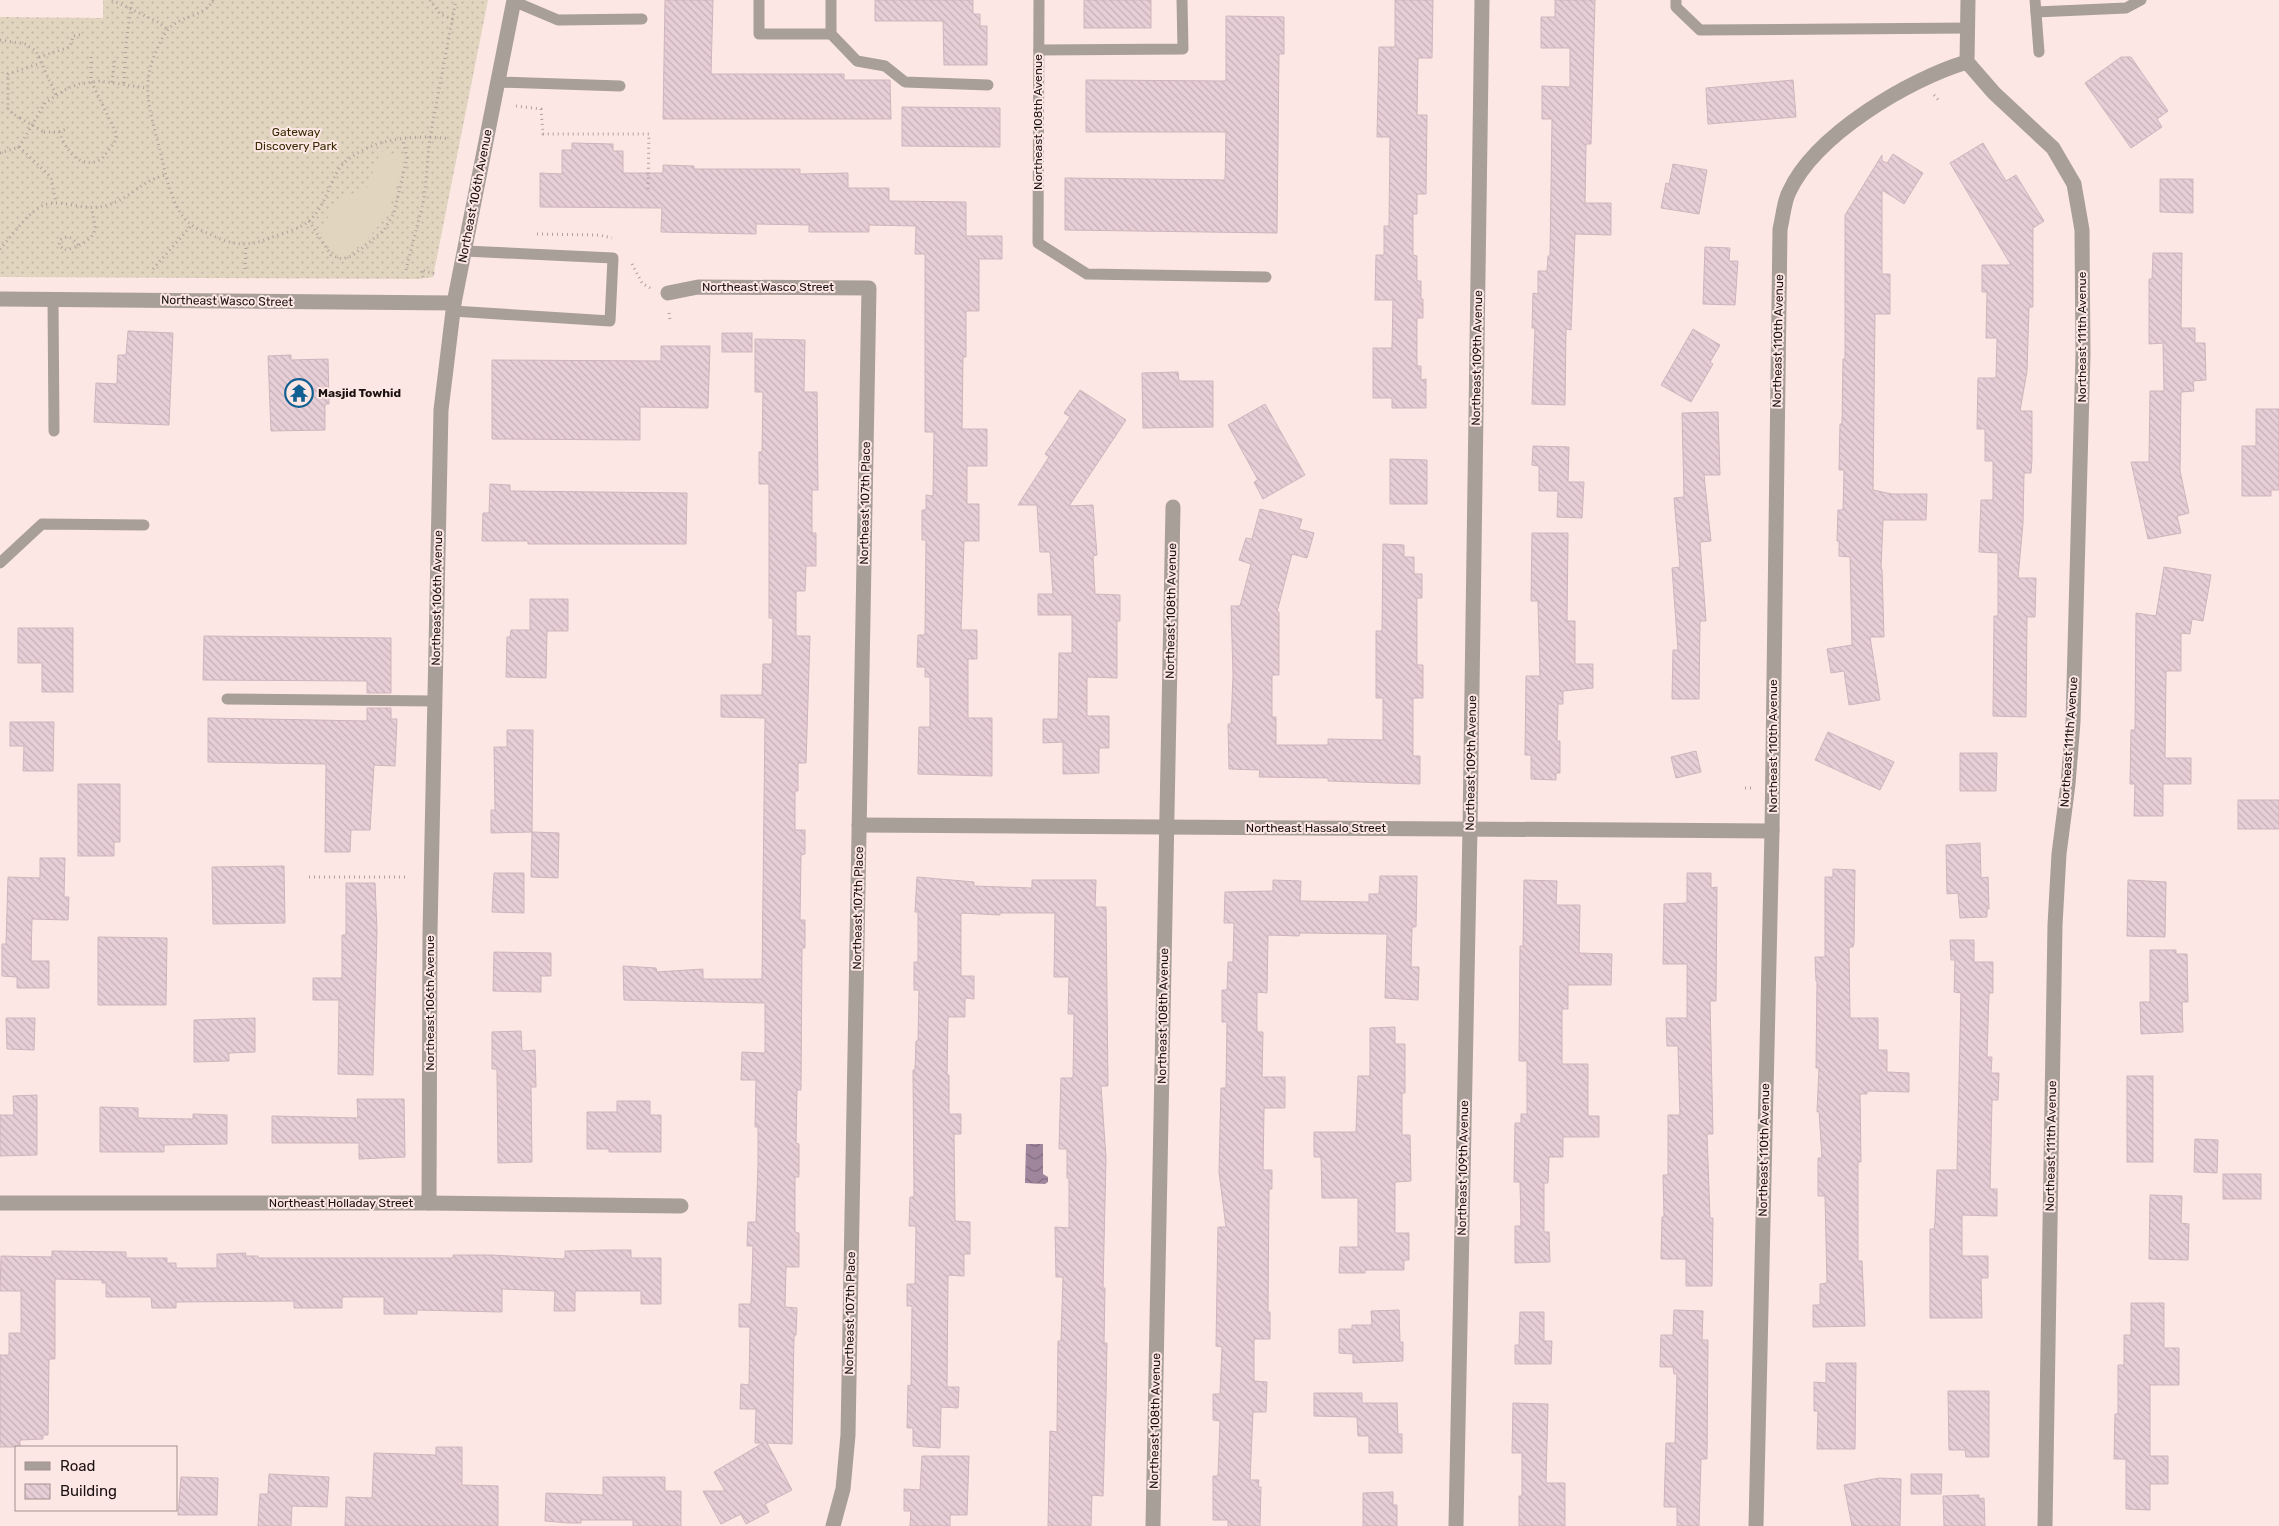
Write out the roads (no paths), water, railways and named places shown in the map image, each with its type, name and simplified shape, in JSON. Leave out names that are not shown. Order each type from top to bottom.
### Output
[{"type":"street","name":"Northeast 106th Avenue","points":[[429,1203],[430,933],[441,410],[454,307],[513,0]]},
{"type":"street","name":"Northeast 109th Avenue","points":[[1456,1526],[1470,828],[1482,0]]},
{"type":"street","points":[[1967,62],[1968,0]]},
{"type":"street","name":"Northeast 110th Avenue","points":[[1756,1526],[1772,831],[1780,229],[1788,192],[1810,158],[1846,125],[1934,73],[1967,62]]},
{"type":"street","name":"Northeast 111th Avenue","points":[[1967,62],[1994,93],[2053,148],[2074,184],[2082,230],[2083,354],[2072,722],[2068,784],[2059,854],[2056,926],[2045,1526]]},
{"type":"street","name":"Northeast Wasco Street","points":[[668,293],[698,286],[869,288]]},
{"type":"street","name":"Northeast 107th Place","points":[[833,1526],[843,1490],[848,1435],[869,288]]},
{"type":"street","name":"Northeast Wasco Street","points":[[0,299],[454,307]]},
{"type":"street","name":"Northeast 108th Avenue","points":[[1153,1526],[1174,507]]},
{"type":"street","name":"Northeast Hassalo Street","points":[[860,825],[1772,831]]},
{"type":"street","name":"Northeast Holladay Street","points":[[0,1203],[429,1203],[681,1206]]},
{"type":"lane","points":[[513,0],[558,20],[642,18]]},
{"type":"lane","points":[[759,0],[759,34],[831,34]]},
{"type":"lane","points":[[831,0],[831,34],[856,61],[885,66],[905,82],[988,85]]},
{"type":"lane","name":"Northeast 108th Avenue","points":[[1039,0],[1038,243],[1087,274],[1266,277]]},
{"type":"lane","points":[[1039,50],[1183,49],[1182,0]]},
{"type":"lane","points":[[1676,0],[1676,7],[1700,30],[1968,28]]},
{"type":"lane","points":[[2039,52],[2036,6],[2126,8],[2141,0]]},
{"type":"lane","points":[[498,82],[620,86]]},
{"type":"lane","points":[[454,307],[610,321],[614,258],[464,251]]},
{"type":"lane","points":[[53,300],[54,431]]},
{"type":"lane","points":[[0,563],[42,524],[144,525]]},
{"type":"lane","points":[[227,699],[435,701]]},
{"type":"water","points":[[1026,1144],[1043,1144],[1043,1174],[1048,1177],[1048,1182],[1045,1184],[1025,1183]]},
{"type":"place","name":"Masjid Towhid","points":[[299,393]]},
{"type":"park label","name":"Gateway Discovery Park","points":[[296,139]]}]
